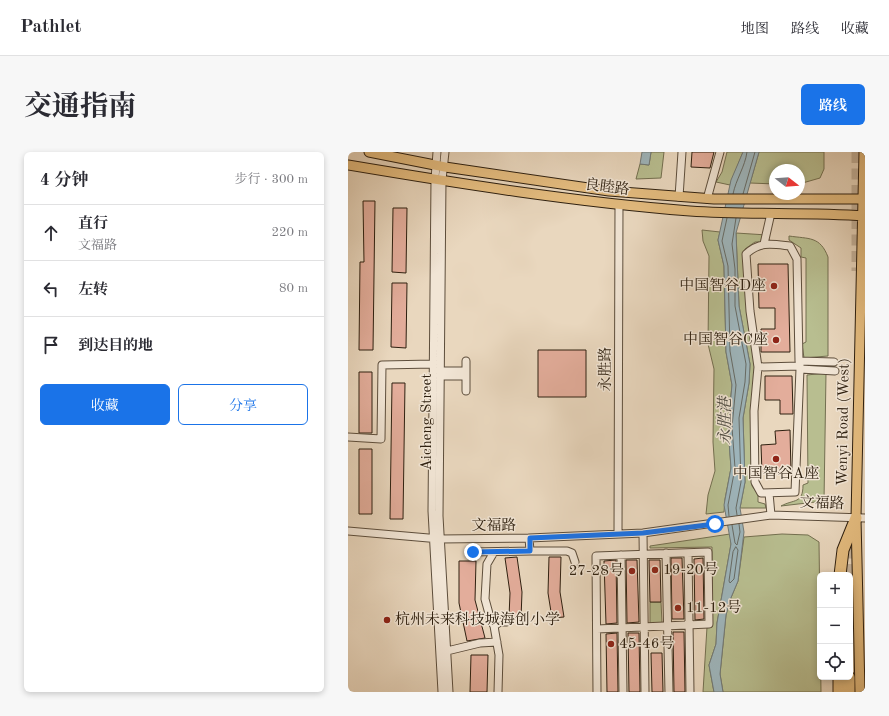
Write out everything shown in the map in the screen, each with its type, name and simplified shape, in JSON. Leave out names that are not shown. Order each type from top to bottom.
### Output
[{"type":"highway","points":[[840,572],[844,550],[861,518]]},
{"type":"highway","points":[[839,680],[840,692]]},
{"type":"highway","points":[[849,680],[849,692]]},
{"type":"main road","name":"良睦路","points":[[369,152],[440,166],[609,191],[710,199],[863,200]]},
{"type":"main road","name":"Wenyi Road (West)","points":[[860,692],[864,152]]},
{"type":"main road","name":"良睦路","points":[[348,165],[438,180],[620,204],[710,212],[756,212],[863,216]]},
{"type":"street","name":"Aicheng Street","points":[[437,152],[440,166]]},
{"type":"street","name":"Aicheng Street","points":[[442,692],[437,539],[434,364],[438,180],[440,166],[445,152]]},
{"type":"street","points":[[679,197],[682,152]]},
{"type":"street","points":[[710,199],[720,152]]},
{"type":"street","name":"Aicheng Street","points":[[438,180],[440,374],[437,539],[449,692]]},
{"type":"street","name":"永胜路","points":[[618,534],[620,204]]},
{"type":"street","points":[[764,244],[771,213]]},
{"type":"street","points":[[764,244],[790,246],[797,259],[800,365],[796,492],[761,493],[755,482],[754,412],[758,368],[750,311],[746,254],[755,246],[764,244]]},
{"type":"street","points":[[466,361],[466,391]]},
{"type":"street","points":[[758,368],[834,362]]},
{"type":"street","points":[[348,436],[382,439],[382,365],[434,364]]},
{"type":"street","points":[[800,365],[835,371]]},
{"type":"street","points":[[440,374],[466,373]]},
{"type":"street","points":[[769,493],[771,515]]},
{"type":"street","name":"文福路","points":[[348,531],[437,539],[530,538],[643,533],[715,524],[755,516],[771,515],[861,518]]},
{"type":"street","points":[[643,533],[642,554],[645,692]]},
{"type":"street","points":[[530,538],[530,551]]},
{"type":"street","points":[[473,552],[567,551],[572,553],[575,562]]},
{"type":"street","points":[[494,552],[487,564],[485,599],[491,621],[494,626],[499,655],[498,692]]},
{"type":"street","points":[[597,629],[709,624],[708,552],[596,556],[597,629],[598,692]]},
{"type":"street","points":[[688,553],[690,692]]},
{"type":"street","points":[[666,554],[669,692]]},
{"type":"street","points":[[621,555],[623,692]]},
{"type":"street","points":[[494,626],[500,622],[507,622]]},
{"type":"street","points":[[446,651],[480,643],[497,642]]},
{"type":"green space","points":[[651,152],[664,152],[661,178],[636,179],[640,164],[649,165]]},
{"type":"green space","points":[[727,152],[743,152],[730,185],[716,182],[722,172]]},
{"type":"green space","points":[[759,152],[824,152],[824,169],[820,178],[805,182],[805,164],[769,164],[769,184],[750,183]]},
{"type":"green space","points":[[702,230],[720,232],[718,240],[724,266],[726,352],[732,385],[728,427],[731,468],[724,512],[706,514],[708,495],[715,471],[713,442],[714,369],[708,344],[709,256],[703,241]]},
{"type":"green space","points":[[736,233],[767,235],[766,242],[755,242],[745,249],[744,258],[757,371],[752,486],[758,494],[758,502],[765,504],[766,508],[740,508],[745,482],[743,418],[749,383],[750,364],[739,306]]},
{"type":"green space","points":[[789,236],[808,238],[817,242],[825,250],[828,257],[828,356],[804,358],[802,344],[806,342],[806,258],[801,257],[801,248],[789,240]]},
{"type":"green space","points":[[826,373],[824,501],[781,506],[797,500],[803,491],[803,485],[808,483],[807,375]]},
{"type":"green space","points":[[730,534],[731,544],[717,623],[716,644],[709,665],[714,692],[703,692],[707,627],[712,627],[712,547],[650,548],[650,546]]},
{"type":"green space","points":[[782,534],[808,535],[819,542],[819,572],[817,572],[817,680],[821,680],[821,692],[723,692],[720,674],[726,615],[730,600],[738,581],[744,537]]},
{"type":"green space","points":[[650,602],[661,602],[662,623],[650,623]]},
{"type":"water","points":[[642,152],[651,152],[649,165],[640,164]]},
{"type":"water","points":[[743,152],[759,152],[736,233],[739,306],[750,364],[749,383],[743,418],[745,482],[740,508],[744,532],[738,581],[730,600],[726,615],[720,674],[723,692],[714,692],[709,665],[716,644],[717,623],[731,544],[724,505],[731,468],[728,427],[732,385],[726,352],[724,266],[718,240],[731,180]]},
{"type":"building","points":[[692,152],[714,152],[710,168],[691,167]]},
{"type":"building","points":[[363,201],[375,201],[373,350],[359,350],[360,262],[364,262]]},
{"type":"building","points":[[393,208],[407,208],[406,273],[392,272]]},
{"type":"building","points":[[758,264],[788,264],[790,352],[761,352],[761,329],[775,329],[775,308],[759,308]]},
{"type":"building","points":[[392,283],[407,283],[406,348],[391,347]]},
{"type":"building","points":[[538,350],[586,350],[586,397],[538,397]]},
{"type":"building","points":[[359,372],[372,372],[372,433],[359,433]]},
{"type":"building","points":[[765,376],[792,376],[793,414],[780,414],[780,400],[765,400]]},
{"type":"building","points":[[392,383],[405,383],[403,519],[390,519]]},
{"type":"building","name":"中国智谷A座","points":[[790,430],[791,472],[762,473],[761,445],[776,444],[775,431]]},
{"type":"building","points":[[359,449],[372,449],[372,514],[359,514]]},
{"type":"building","points":[[517,557],[522,592],[521,618],[509,617],[510,593],[505,558]]},
{"type":"building","points":[[549,557],[561,557],[560,592],[564,617],[552,618],[548,593]]},
{"type":"building","points":[[671,558],[682,558],[684,619],[672,619]]},
{"type":"building","points":[[703,558],[704,619],[695,620],[694,559]]},
{"type":"building","points":[[616,560],[617,623],[606,624],[604,561]]},
{"type":"building","points":[[626,560],[637,560],[639,622],[627,623]]},
{"type":"building","points":[[649,560],[660,560],[661,602],[650,602]]},
{"type":"building","points":[[459,561],[476,561],[475,600],[485,638],[467,641],[459,603]]},
{"type":"building","points":[[673,632],[684,632],[685,692],[674,692]]},
{"type":"building","points":[[617,633],[618,692],[607,692],[606,634]]},
{"type":"building","points":[[628,633],[639,633],[640,692],[629,692]]},
{"type":"building","points":[[651,653],[662,653],[663,692],[652,692]]},
{"type":"building","points":[[471,655],[488,655],[487,692],[470,692]]},
{"type":"tunnel","points":[[857,152],[857,271]]},
{"type":"tunnel","points":[[849,572],[851,533]]},
{"type":"place","name":"中国智谷D座","points":[[774,286]]},
{"type":"place","name":"中国智谷C座","points":[[776,340]]},
{"type":"place","name":"中国智谷A座","points":[[776,459]]},
{"type":"place","name":"19-20号","points":[[655,570]]},
{"type":"place","name":"27-28号","points":[[632,571]]},
{"type":"place","name":"11-12号","points":[[678,608]]},
{"type":"place","name":"杭州未来科技城海创小学","points":[[387,620]]},
{"type":"place","name":"45-46号","points":[[611,644]]},
{"type":"route","points":[[473,552],[530,551],[530,538],[643,533],[715,524]]},
{"type":"water label","name":"永胜港","points":[[726,421]]}]
